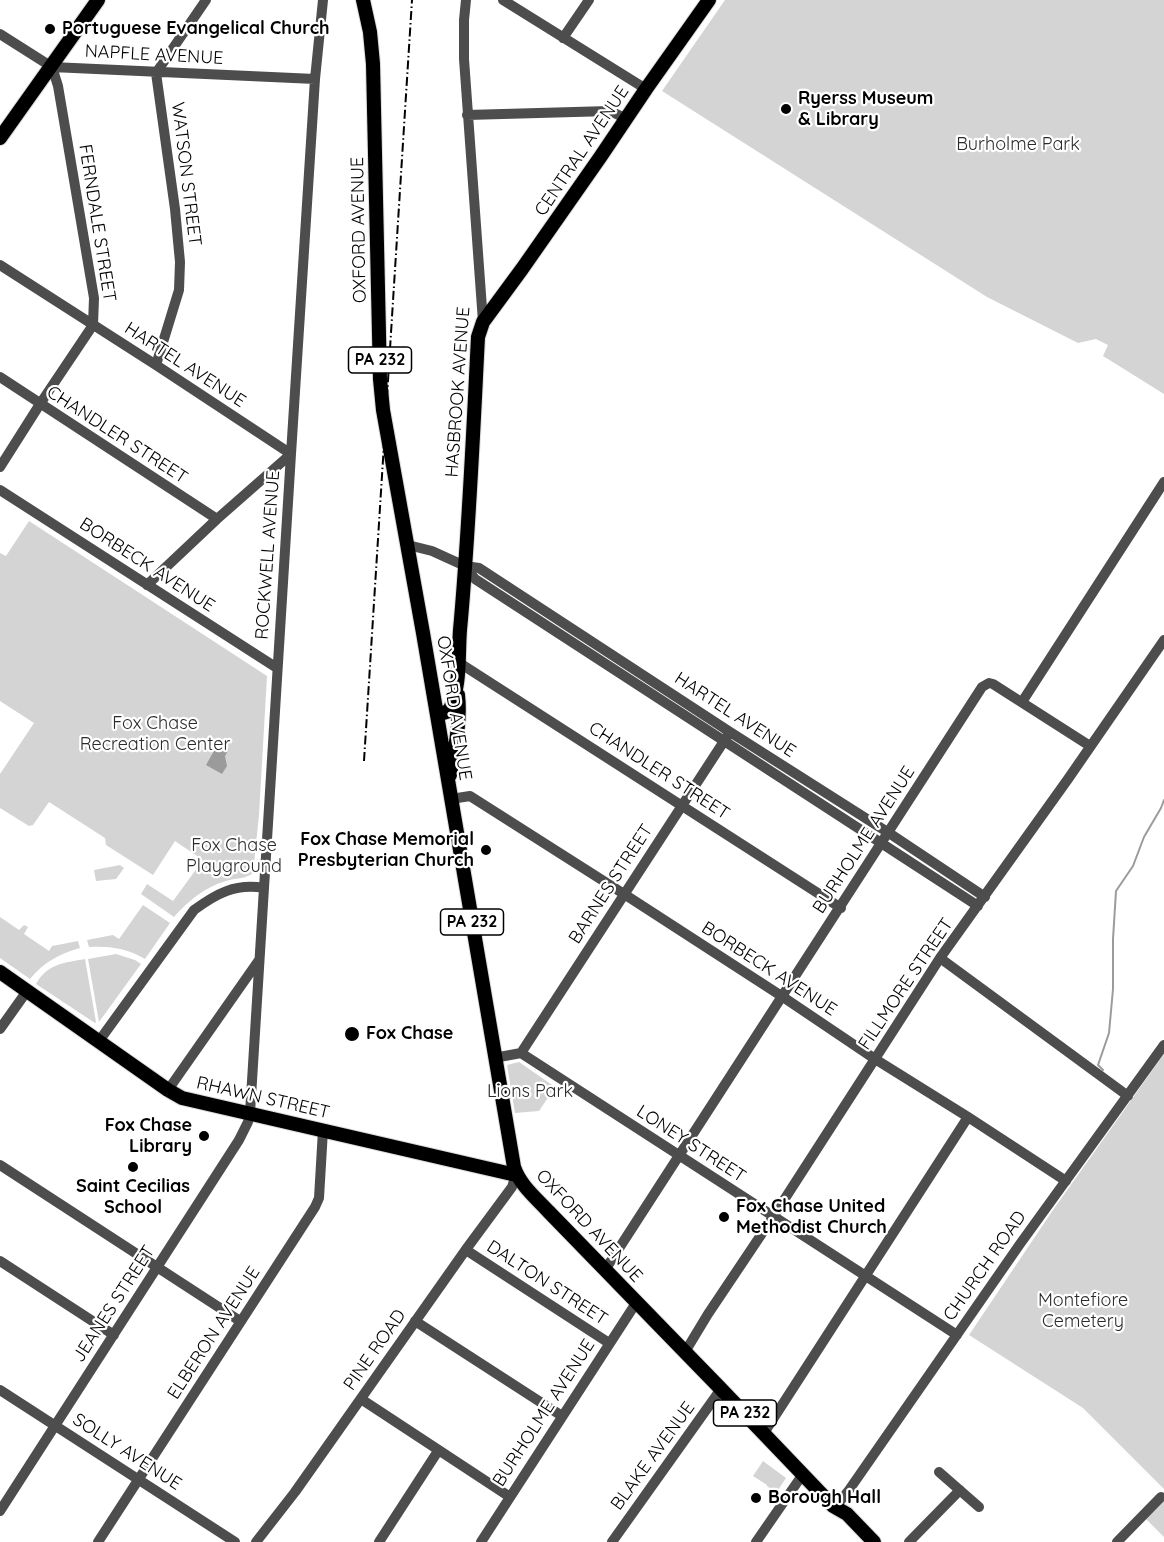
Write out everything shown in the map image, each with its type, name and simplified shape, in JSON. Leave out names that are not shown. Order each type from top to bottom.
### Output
[{"type":"main road","points":[[0,138],[98,0]]},
{"type":"main road","name":"OXFORD AVENUE","points":[[363,0],[370,32],[373,64],[381,396],[512,1159],[516,1175],[525,1187],[686,1352]]},
{"type":"main road","name":"CENTRAL AVENUE","points":[[483,321],[522,269],[709,0]]},
{"type":"main road","name":"HASBROOK AVENUE","points":[[450,792],[459,704],[457,679],[478,337],[483,321]]},
{"type":"main road","name":"HASBROOK AVENUE","points":[[437,715],[449,711],[457,679]]},
{"type":"main road","name":"RHAWN STREET","points":[[0,972],[182,1098],[516,1175]]},
{"type":"main road","name":"PA 232","points":[[686,1352],[833,1506],[839,1518],[864,1542]]},
{"type":"main road","name":"PA 232","points":[[833,1506],[847,1514],[874,1542]]},
{"type":"street","points":[[156,73],[206,0]]},
{"type":"street","name":"ROCKWELL AVENUE","points":[[250,1113],[315,79],[322,0]]},
{"type":"street","name":"HASBROOK AVENUE","points":[[466,0],[464,59],[483,321]]},
{"type":"street","points":[[503,0],[646,89]]},
{"type":"street","points":[[563,38],[589,0]]},
{"type":"street","name":"NAPFLE AVENUE","points":[[0,34],[52,67],[315,79]]},
{"type":"street","name":"FERNDALE STREET","points":[[0,467],[93,325],[94,298],[58,86],[52,67]]},
{"type":"street","name":"WATSON STREET","points":[[156,73],[175,208],[180,262],[178,290],[156,365]]},
{"type":"street","points":[[467,115],[610,111],[627,118]]},
{"type":"street","name":"HARTEL AVENUE","points":[[0,265],[291,454]]},
{"type":"street","name":"CHANDLER STREET","points":[[0,377],[217,519]]},
{"type":"street","points":[[147,585],[291,454]]},
{"type":"street","points":[[1090,746],[1022,702],[1164,482]]},
{"type":"street","name":"BORBECK AVENUE","points":[[0,490],[277,668]]},
{"type":"street","name":"HARTEL AVENUE","points":[[408,545],[432,551],[465,566],[479,568],[882,844],[978,906]]},
{"type":"street","name":"FILLMORE STREET","points":[[686,1352],[708,1314],[940,958],[1164,640]]},
{"type":"street","name":"CHANDLER STREET","points":[[458,662],[841,908]]},
{"type":"street","name":"BURHOLME AVENUE","points":[[605,1270],[982,687],[989,683],[993,684],[1022,702]]},
{"type":"street","name":"HARTEL AVENUE","points":[[727,736],[889,833],[985,897]]},
{"type":"street","name":"BARNES STREET","points":[[521,1053],[727,736]]},
{"type":"street","name":"BORBECK AVENUE","points":[[450,792],[470,796],[1066,1181]]},
{"type":"street","points":[[99,1041],[194,910],[215,895],[246,886],[264,888]]},
{"type":"street","points":[[940,958],[1128,1096]]},
{"type":"street","points":[[168,1090],[259,960]]},
{"type":"street","points":[[0,1029],[27,991]]},
{"type":"street","name":"CHURCH ROAD","points":[[833,1506],[845,1495],[1164,1045]]},
{"type":"street","points":[[495,1058],[521,1053]]},
{"type":"street","name":"LONEY STREET","points":[[521,1053],[957,1335]]},
{"type":"street","name":"JEANES STREET","points":[[1,1507],[240,1140],[250,1113]]},
{"type":"street","points":[[764,1433],[968,1117]]},
{"type":"street","name":"ELBERON AVENUE","points":[[98,1542],[315,1207],[321,1182],[323,1130]]},
{"type":"street","points":[[0,1165],[240,1321]]},
{"type":"street","name":"PINE ROAD","points":[[256,1542],[295,1492],[512,1187],[516,1175]]},
{"type":"street","name":"DALTON STREET","points":[[466,1250],[609,1343]]},
{"type":"street","points":[[0,1261],[114,1335]]},
{"type":"street","name":"BURHOLME AVENUE","points":[[481,1542],[636,1302]]},
{"type":"street","points":[[416,1321],[562,1416]]},
{"type":"street","name":"BLAKE AVENUE","points":[[612,1542],[721,1389]]},
{"type":"street","name":"SOLLY AVENUE","points":[[0,1390],[235,1542]]},
{"type":"street","points":[[361,1400],[510,1497]]},
{"type":"street","points":[[380,1542],[438,1450]]},
{"type":"street","points":[[939,1472],[979,1507]]},
{"type":"street","points":[[756,1542],[803,1474]]},
{"type":"street","points":[[909,1542],[960,1490]]},
{"type":"street","points":[[1117,1542],[1161,1497]]},
{"type":"green space","name":"Burholme Park","points":[[725,0],[1164,0],[1164,394],[1103,356],[1108,345],[1096,339],[1078,343],[987,297],[662,91]]},
{"type":"green space","name":"Fox Chase Recreation Center","points":[[29,521],[267,676],[259,815],[253,873],[211,887],[191,900],[174,917],[141,894],[147,884],[173,901],[203,860],[175,841],[153,875],[106,845],[105,838],[49,802],[33,825],[29,826],[0,808],[0,774],[34,723],[0,701],[0,553],[6,556]]},
{"type":"green space","points":[[120,865],[124,868],[116,879],[96,881],[94,870]]},
{"type":"green space","points":[[143,905],[170,923],[145,959],[118,948],[89,947],[87,940],[113,935],[119,939]]},
{"type":"green space","points":[[0,917],[19,930],[24,925],[28,927],[24,934],[49,951],[52,946],[78,941],[80,948],[52,959],[30,979],[0,958]]},
{"type":"green space","points":[[116,954],[141,964],[99,1022],[88,959]]},
{"type":"green space","points":[[85,959],[95,1023],[36,984],[51,968]]},
{"type":"green space","name":"Montefiore Cemetery","points":[[1164,1054],[1164,1489],[1083,1408],[969,1335],[1053,1210]]},
{"type":"green space","name":"Lions Park","points":[[519,1062],[555,1087],[539,1111],[515,1113],[507,1065]]},
{"type":"green space","points":[[763,1461],[786,1478],[776,1493],[753,1476]]},
{"type":"green space","points":[[1164,1500],[1164,1537],[1146,1519]]},
{"type":"shaded area","points":[[219,742],[229,749],[225,756],[227,766],[222,774],[206,765]]},
{"type":"waterway","points":[[1103,1070],[1098,1065],[1109,1033],[1113,989],[1116,891],[1133,866],[1144,837],[1164,800]]},
{"type":"railway","points":[[364,761],[412,0]]},
{"type":"place","name":"Portuguese Evangelical Church","points":[[50,29]]},
{"type":"place","name":"Ryerss Museum & Library","points":[[786,109]]},
{"type":"place","name":"Fox Chase Memorial Presbyterian Church","points":[[486,850]]},
{"type":"place","name":"Fox Chase","points":[[352,1034]]},
{"type":"place","name":"Fox Chase Library","points":[[204,1136]]},
{"type":"place","name":"Saint Cecilias School","points":[[133,1167]]},
{"type":"place","name":"Fox Chase United Methodist Church","points":[[724,1217]]},
{"type":"place","name":"Borough Hall","points":[[756,1498]]},
{"type":"park label","name":"Fox Chase Playground","points":[[234,856]]}]
